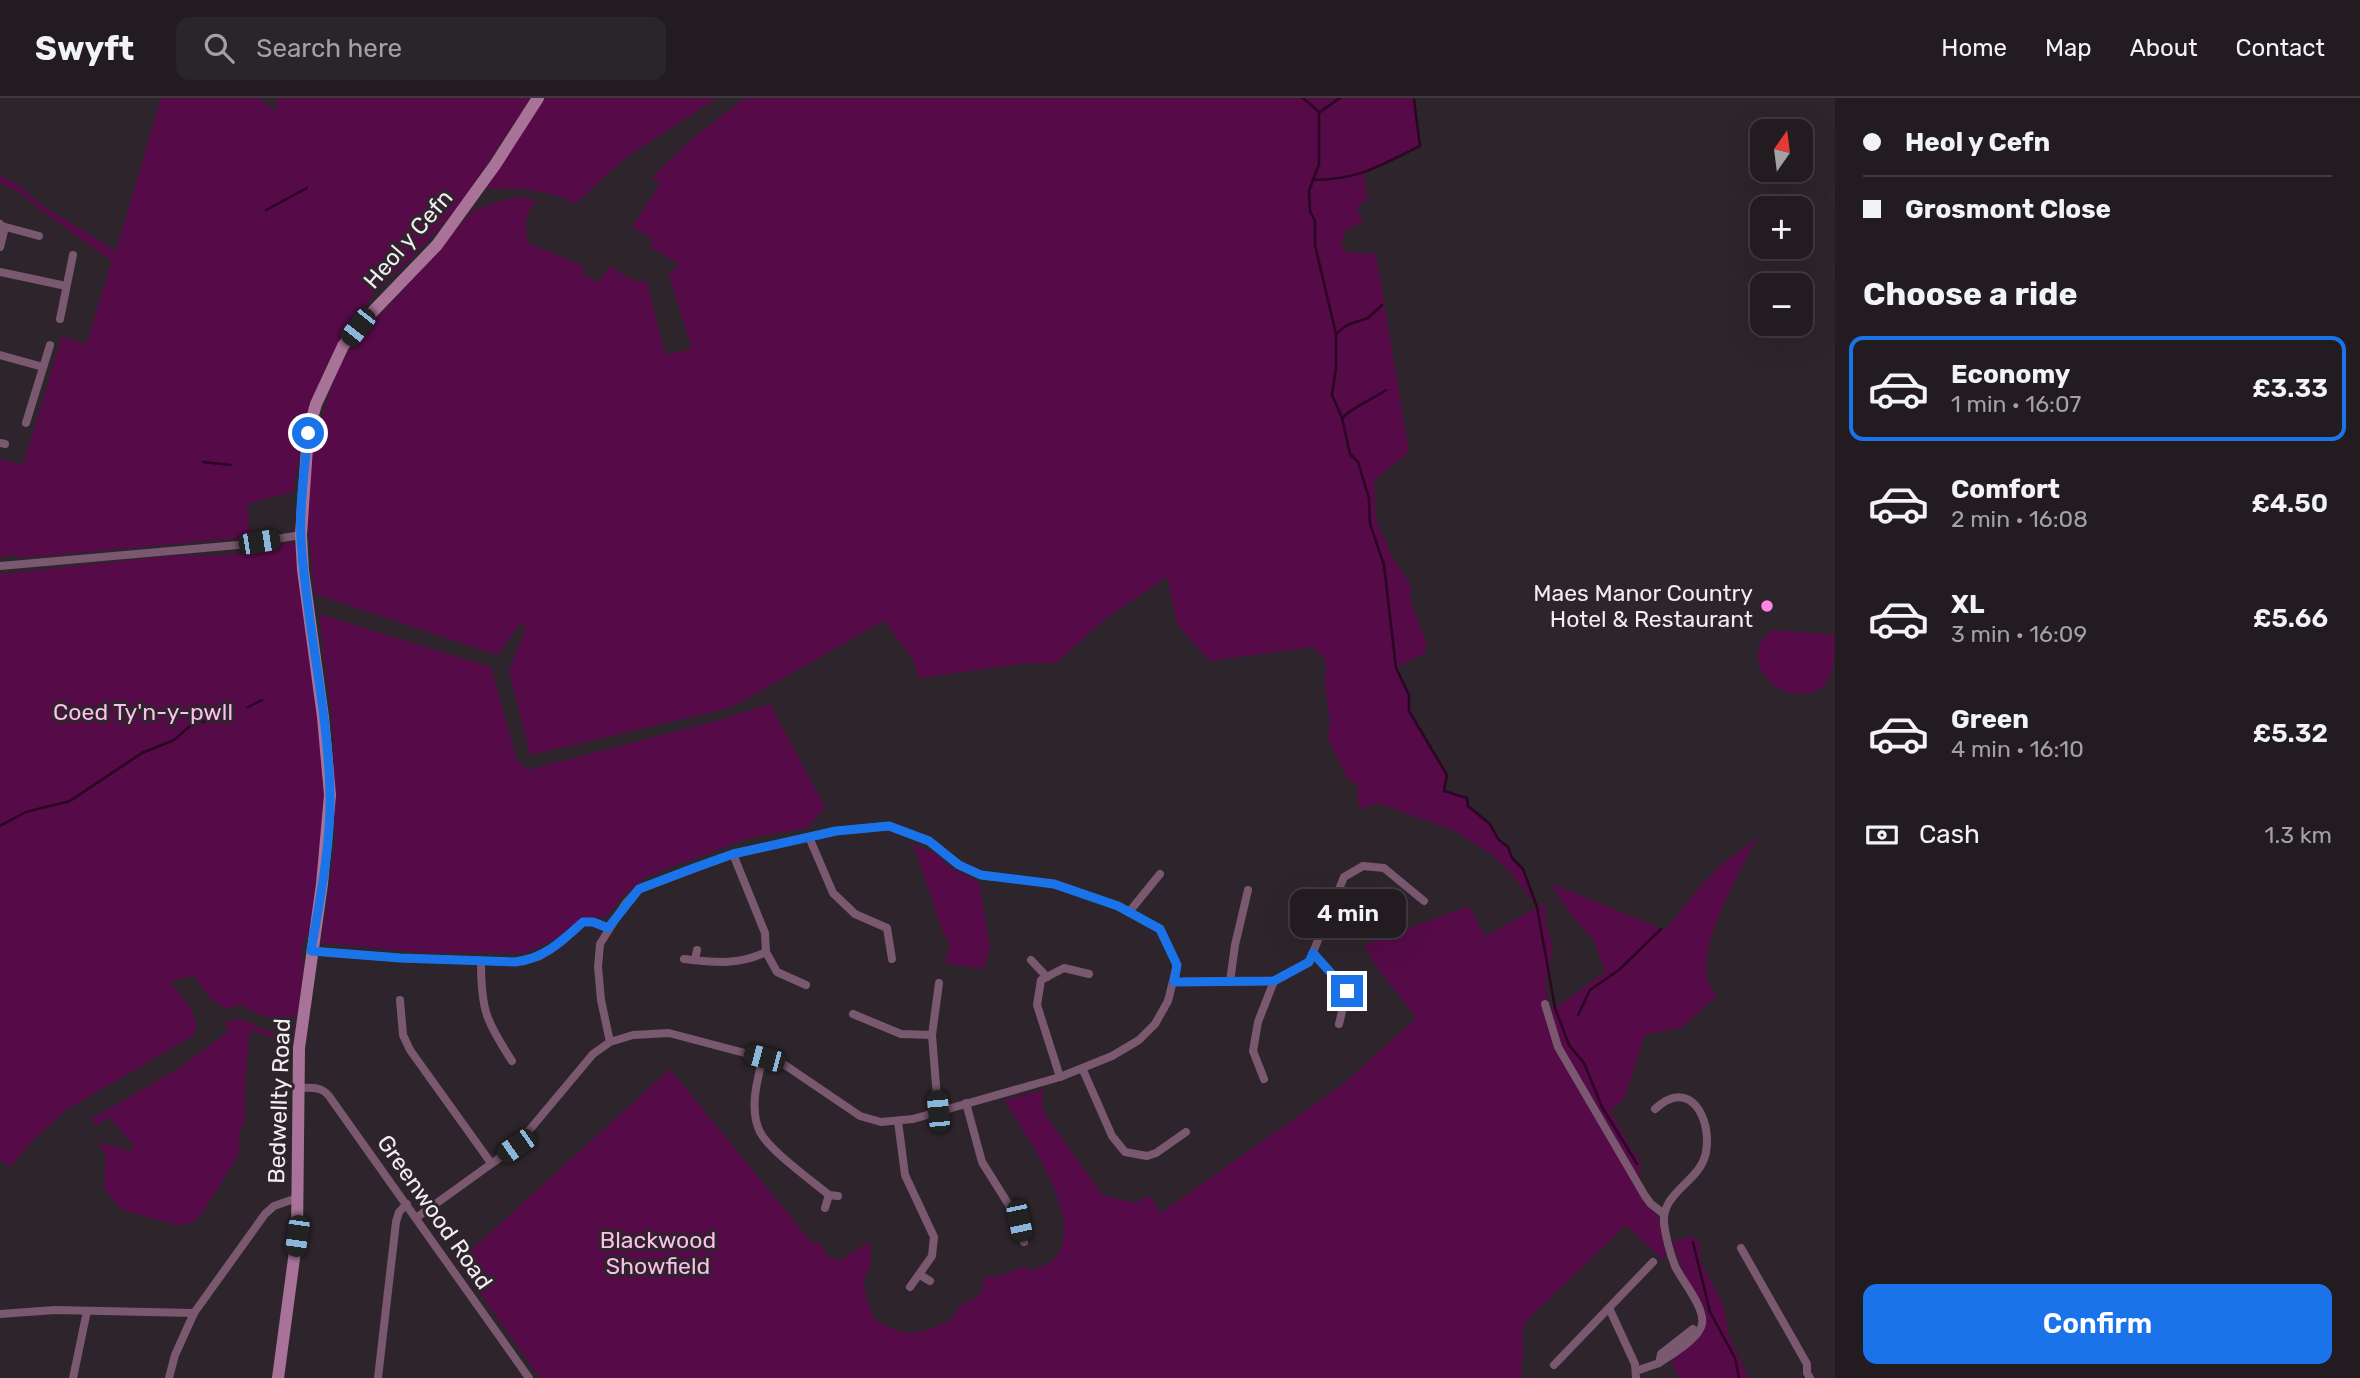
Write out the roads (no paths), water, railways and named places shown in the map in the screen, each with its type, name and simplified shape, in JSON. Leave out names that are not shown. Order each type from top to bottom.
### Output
[{"type":"street","name":"Heol y Cefn","points":[[311,951],[323,884],[330,795],[323,717],[303,570],[301,535],[308,433],[316,404],[343,346],[437,245],[495,165],[538,98]]},
{"type":"street","points":[[1,225],[39,236]]},
{"type":"street","points":[[0,247],[4,231],[1,225]]},
{"type":"street","points":[[60,319],[73,256]]},
{"type":"street","points":[[0,272],[66,286]]},
{"type":"street","points":[[26,424],[50,345]]},
{"type":"street","points":[[0,355],[43,367]]},
{"type":"street","points":[[0,566],[238,545],[301,535]]},
{"type":"street","points":[[416,1218],[520,1141],[593,1054],[610,1042],[633,1035],[669,1033],[782,1063],[860,1116],[881,1122],[913,1119],[1083,1070],[1112,1056],[1139,1040],[1155,1024],[1168,1001],[1177,965],[1160,929],[1129,912],[1054,884],[981,875],[959,865],[929,841],[889,826],[836,831],[733,854],[639,889],[608,928],[600,943],[598,967],[601,1000],[610,1042]]},
{"type":"street","points":[[809,837],[832,893],[855,914],[887,928],[892,959]]},
{"type":"street","points":[[733,854],[765,933],[765,953],[777,972],[806,985]]},
{"type":"street","points":[[1174,982],[1274,981],[1309,962],[1344,877],[1363,866],[1384,868],[1424,901]]},
{"type":"street","points":[[1129,912],[1160,874]]},
{"type":"street","points":[[1230,982],[1235,945],[1248,890]]},
{"type":"street","points":[[311,951],[481,962],[528,961],[561,942],[583,922],[593,922],[608,928]]},
{"type":"street","points":[[695,960],[697,950]]},
{"type":"street","name":"Bedwellty Road","points":[[278,1378],[297,1236],[299,1041],[311,951]]},
{"type":"street","points":[[684,958],[739,962],[765,953]]},
{"type":"street","points":[[1313,953],[1347,991],[1339,1024]]},
{"type":"street","points":[[1031,960],[1047,978]]},
{"type":"street","points":[[481,962],[481,996],[484,1009],[512,1061]]},
{"type":"street","points":[[1060,1077],[1037,1005],[1041,980],[1064,968],[1089,974]]},
{"type":"street","points":[[1264,1079],[1253,1051],[1258,1022],[1274,981]]},
{"type":"street","points":[[938,1111],[932,1035],[939,983]]},
{"type":"street","points":[[403,1004],[403,1035],[410,1050],[491,1163]]},
{"type":"street","points":[[1545,1004],[1558,1047],[1645,1196],[1664,1213]]},
{"type":"street","points":[[853,1014],[901,1034],[932,1035]]},
{"type":"street","points":[[764,1058],[755,1102],[760,1132],[768,1143],[833,1195],[825,1208]]},
{"type":"street","points":[[1083,1070],[1112,1136],[1125,1152],[1147,1156],[1164,1148],[1173,1134],[1186,1132]]},
{"type":"street","name":"Greenwood Road","points":[[299,1088],[324,1090],[529,1378]]},
{"type":"street","points":[[1609,1308],[1636,1375],[1688,1343],[1698,1333],[1702,1324],[1700,1310],[1671,1255],[1664,1213],[1673,1195],[1696,1175],[1702,1164],[1707,1152],[1706,1132],[1700,1110],[1685,1097],[1675,1096],[1665,1100],[1655,1109]]},
{"type":"street","points":[[966,1103],[982,1162],[1019,1221],[1024,1242]]},
{"type":"street","points":[[898,1121],[905,1175],[934,1237],[932,1256],[910,1287]]},
{"type":"street","points":[[169,1378],[175,1355],[194,1313],[265,1214],[274,1206],[297,1198]]},
{"type":"street","points":[[378,1378],[396,1222],[399,1212],[407,1204]]},
{"type":"street","points":[[1741,1248],[1807,1364],[1810,1378]]},
{"type":"street","points":[[1554,1366],[1653,1262]]},
{"type":"street","points":[[920,1275],[930,1281]]},
{"type":"street","points":[[0,1314],[87,1311],[194,1313]]},
{"type":"street","points":[[73,1378],[87,1311]]},
{"type":"street","points":[[1659,1363],[1661,1354],[1693,1329]]},
{"type":"waterway","points":[[1303,98],[1319,112],[1319,164],[1309,191],[1310,211],[1315,221],[1315,245],[1336,334],[1336,368],[1332,395],[1342,418],[1350,454],[1358,462],[1369,498],[1370,524],[1384,565],[1396,668],[1409,695],[1409,711],[1447,775],[1444,791],[1467,798],[1468,806],[1490,824],[1498,839],[1508,847],[1512,858],[1523,869],[1537,907],[1555,1008],[1569,1045],[1584,1063],[1602,1107],[1637,1164]]},
{"type":"waterway","points":[[1320,112],[1340,98]]},
{"type":"waterway","points":[[1312,180],[1356,175],[1420,146],[1414,100]]},
{"type":"waterway","points":[[266,210],[307,188]]},
{"type":"waterway","points":[[1336,334],[1347,325],[1368,318],[1382,305]]},
{"type":"waterway","points":[[1342,418],[1386,390]]},
{"type":"waterway","points":[[203,462],[231,465]]},
{"type":"waterway","points":[[248,707],[262,700]]},
{"type":"waterway","points":[[202,722],[229,715]]},
{"type":"waterway","points":[[0,826],[26,812],[70,801],[142,753],[174,740],[190,726]]},
{"type":"waterway","points":[[1578,1015],[1590,990],[1619,970],[1661,929]]},
{"type":"waterway","points":[[1693,1242],[1710,1312],[1735,1358],[1739,1378]]},
{"type":"place","name":"Maes Manor Country Hotel & Restaurant","points":[[1767,606]]},
{"type":"park label","name":"Coed Ty'n-y-pwll","points":[[143,712]]},
{"type":"park label","name":"Blackwood Showfield","points":[[658,1253]]}]
